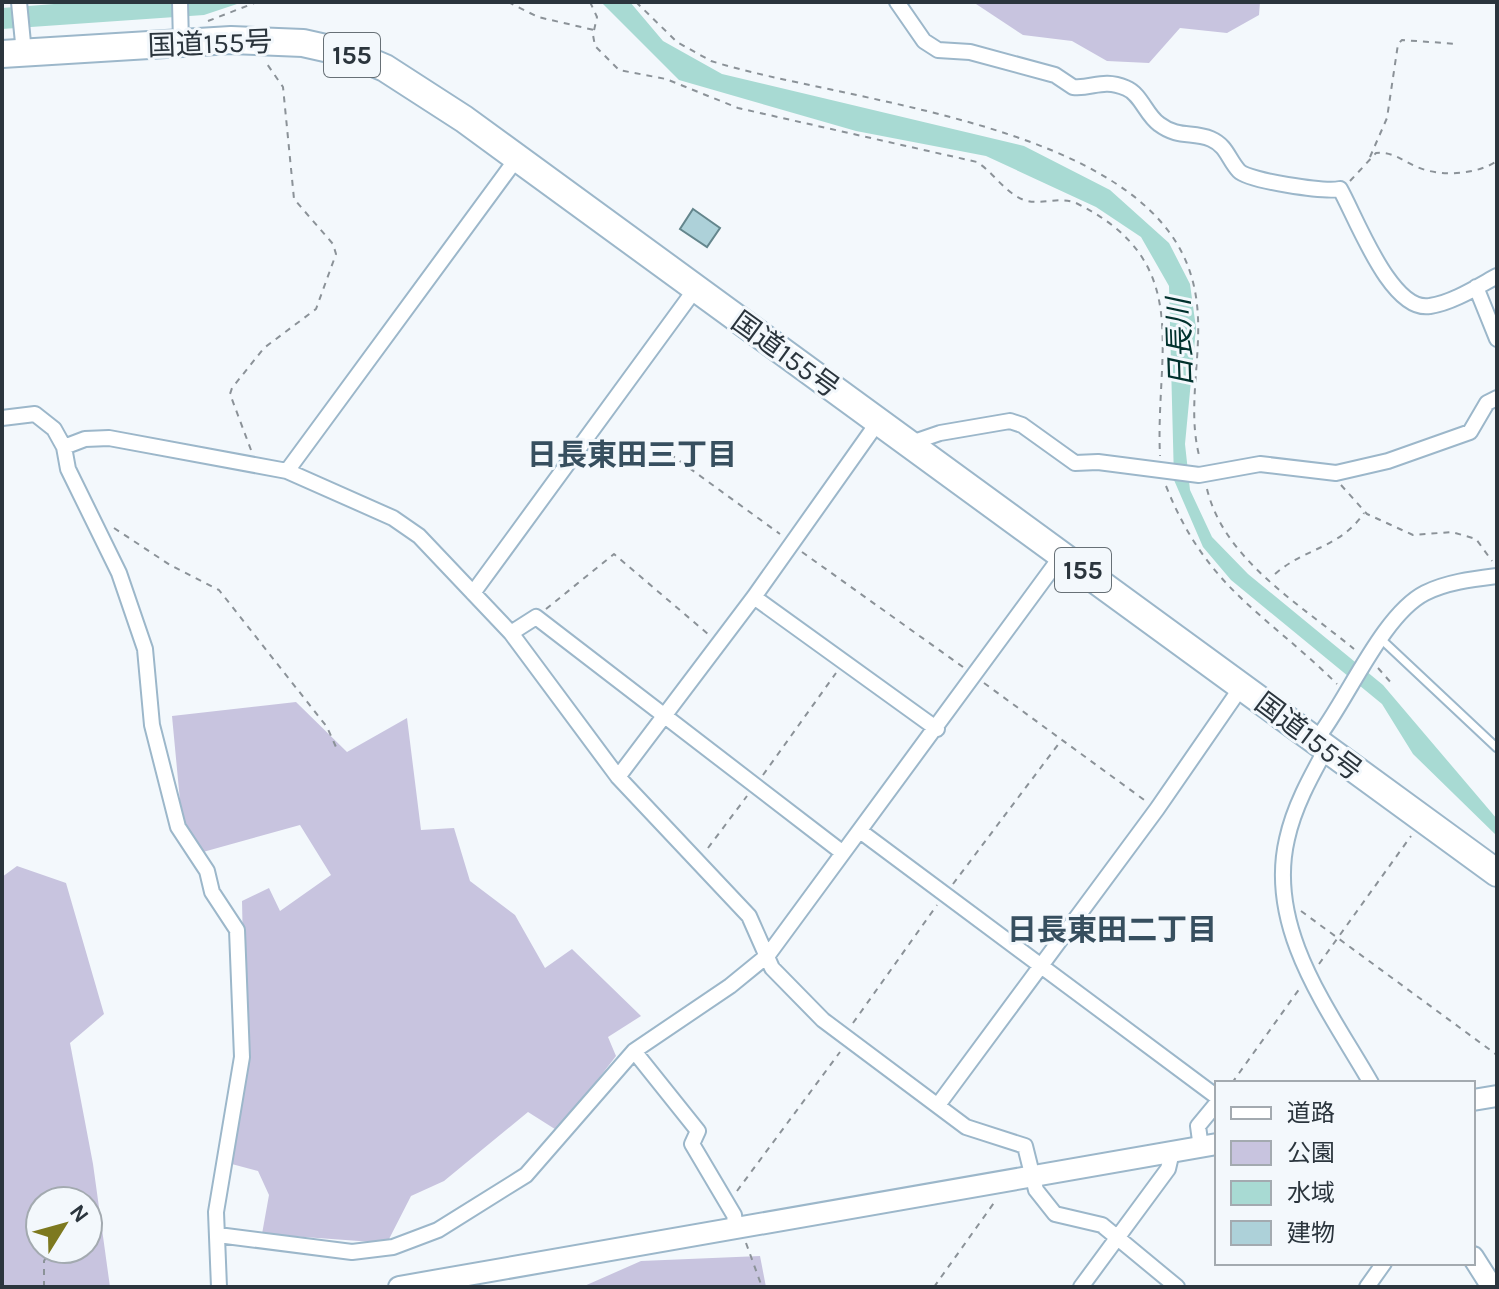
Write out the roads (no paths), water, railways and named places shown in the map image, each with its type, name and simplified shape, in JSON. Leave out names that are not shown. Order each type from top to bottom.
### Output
[{"type":"highway","name":"国道155号","points":[[16,47],[181,32],[303,43],[374,64],[415,86],[1497,873]]},
{"type":"street","points":[[16,47],[19,2]]},
{"type":"street","points":[[180,2],[181,32]]},
{"type":"street","points":[[897,2],[924,41],[938,50],[970,52],[1055,75],[1073,87],[1098,81],[1122,86],[1131,90],[1159,125],[1180,136],[1201,136],[1220,144],[1242,174],[1317,192],[1340,189],[1380,268],[1394,290],[1405,298],[1427,307],[1497,276]]},
{"type":"street","points":[[287,471],[517,158]]},
{"type":"street","points":[[1476,287],[1497,339]]},
{"type":"street","points":[[473,593],[696,288]]},
{"type":"street","points":[[908,444],[940,433],[1010,421],[1029,430],[1059,455],[1075,463],[1098,462],[1202,475],[1260,464],[1336,473],[1388,461],[1470,432],[1487,403],[1497,398]]},
{"type":"street","points":[[2,418],[35,414],[54,429],[64,447],[68,469],[119,573],[145,649],[152,725],[178,827],[207,871],[212,892],[231,915],[240,941],[242,1057],[216,1212],[219,1287]]},
{"type":"street","points":[[618,777],[754,597],[790,542],[878,422]]},
{"type":"street","points":[[64,447],[85,439],[109,438],[253,463],[287,471],[393,518],[438,552],[511,633],[618,777],[749,916],[772,968],[848,1041],[966,1127],[1025,1146],[1036,1190],[1055,1214],[1102,1225],[1177,1287]]},
{"type":"street","points":[[218,1235],[352,1252],[416,1240],[470,1212],[526,1175],[634,1051],[730,986],[768,955],[1062,555]]},
{"type":"street","points":[[1370,1081],[1309,976],[1292,936],[1286,908],[1286,841],[1321,744],[1348,691],[1400,613],[1426,592],[1497,576]]},
{"type":"street","points":[[754,597],[937,729]]},
{"type":"street","points":[[511,633],[536,617],[843,853]]},
{"type":"street","points":[[938,1105],[1167,796],[1242,686]]},
{"type":"street","points":[[860,831],[1215,1099]]},
{"type":"street","points":[[634,1051],[698,1131],[692,1144],[740,1229]]},
{"type":"street","points":[[1475,1100],[1497,1096]]},
{"type":"street","points":[[399,1287],[1209,1146],[1198,1126],[1215,1103]]},
{"type":"street","points":[[1081,1287],[1168,1169],[1172,1152]]},
{"type":"street","points":[[1475,1260],[1492,1287]]},
{"type":"street","points":[[1367,1287],[1383,1265]]},
{"type":"lane","points":[[1381,639],[1497,748]]},
{"type":"water","points":[[80,2],[243,2],[204,15],[2,29],[2,8]]},
{"type":"water","name":"日長川","points":[[601,2],[630,2],[663,41],[722,74],[1024,146],[1110,190],[1169,243],[1190,284],[1196,328],[1185,444],[1190,490],[1212,537],[1248,574],[1383,685],[1497,819],[1497,836],[1413,754],[1382,704],[1231,580],[1203,547],[1174,480],[1169,286],[1141,237],[1096,207],[986,156],[856,131],[679,80]]},
{"type":"district","name":"日長東田三丁目","points":[[632,455]]},
{"type":"district","name":"日長東田二丁目","points":[[1112,930]]}]
